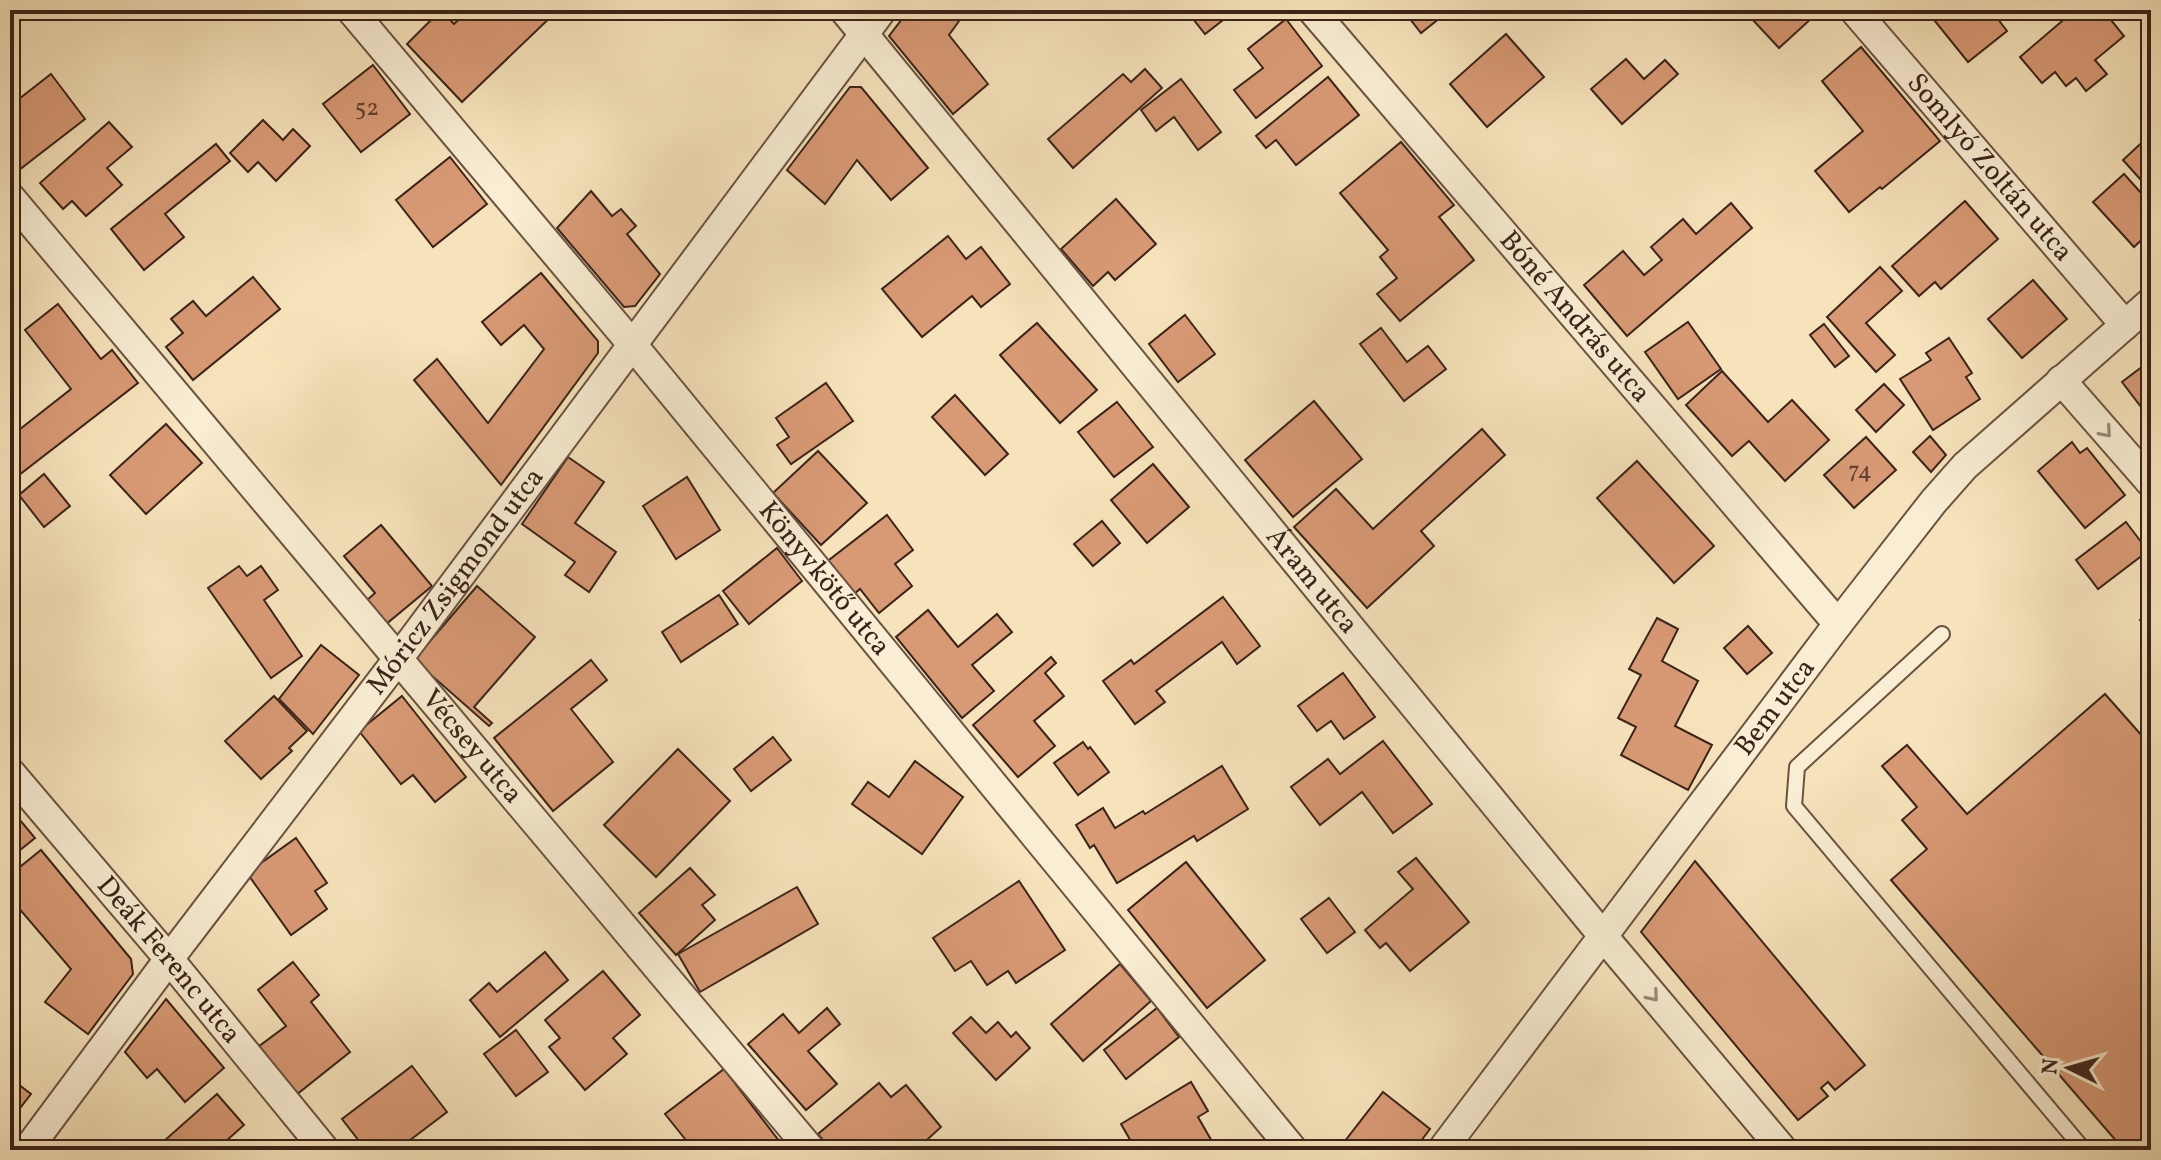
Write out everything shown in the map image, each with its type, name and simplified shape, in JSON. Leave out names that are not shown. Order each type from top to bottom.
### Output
[{"type":"street","name":"Könyvkötő utca","points":[[351,10],[631,343],[1293,1150]]},
{"type":"street","name":"Áram utca","points":[[844,10],[1603,936],[1783,1150]]},
{"type":"street","name":"Móricz Zsigmond utca","points":[[27,1150],[882,10]]},
{"type":"street","name":"Bóné András utca","points":[[1312,10],[1838,624]]},
{"type":"street","name":"Somlyó Zoltán utca","points":[[1854,10],[2125,325]]},
{"type":"street","name":"Vécsey utca","points":[[10,197],[811,1150]]},
{"type":"street","name":"Bem utca","points":[[1442,1150],[1934,501],[1965,466],[2151,302]]},
{"type":"street","points":[[2061,380],[2151,483]]},
{"type":"street","name":"Deák Ferenc utca","points":[[10,772],[169,959],[325,1150]]},
{"type":"lane","points":[[1942,634],[1797,767],[1794,806],[2084,1150]]},
{"type":"building","points":[[441,10],[454,24],[469,10],[558,10],[462,102],[407,44]]},
{"type":"building","points":[[909,10],[967,10],[949,35],[988,84],[953,114],[889,36]]},
{"type":"building","points":[[1186,10],[1236,10],[1205,34]]},
{"type":"building","points":[[1403,10],[1450,10],[1421,33]]},
{"type":"building","points":[[1762,10],[1807,10],[1813,17],[1779,48],[1752,19]]},
{"type":"building","points":[[1947,10],[1991,10],[2007,31],[1968,62],[1934,20]]},
{"type":"building","points":[[2075,10],[2103,10],[2124,36],[2095,60],[2107,74],[2086,91],[2076,78],[2066,86],[2055,72],[2042,83],[2020,57]]},
{"type":"building","points":[[1286,19],[1322,66],[1256,118],[1234,90],[1263,68],[1248,49]]},
{"type":"building","points":[[1506,34],[1544,77],[1487,127],[1450,84]]},
{"type":"building","points":[[1861,47],[1940,141],[1849,212],[1815,171],[1863,131],[1822,81]]},
{"type":"building","points":[[1626,59],[1644,79],[1665,60],[1678,74],[1622,124],[1591,89]]},
{"type":"building","points":[[373,65],[410,114],[361,152],[323,104]]},
{"type":"building","points":[[1145,69],[1162,88],[1073,168],[1048,139],[1123,74],[1131,82]]},
{"type":"building","points":[[51,74],[85,119],[19,170],[10,158],[10,106]]},
{"type":"building","points":[[1328,77],[1359,115],[1296,165],[1276,140],[1266,148],[1256,136]]},
{"type":"building","points":[[1181,79],[1221,132],[1198,150],[1174,117],[1156,131],[1141,110]]},
{"type":"building","points":[[850,87],[861,87],[928,168],[891,200],[857,160],[825,204],[787,170]]},
{"type":"building","points":[[263,120],[283,140],[293,129],[310,146],[276,181],[258,162],[248,172],[230,153]]},
{"type":"building","points":[[109,122],[132,147],[107,168],[122,185],[86,216],[72,201],[63,209],[40,183]]},
{"type":"building","points":[[2151,134],[2151,168],[2140,179],[2123,160]]},
{"type":"building","points":[[1401,142],[1454,205],[1439,217],[1474,260],[1400,321],[1377,294],[1397,278],[1380,257],[1388,250],[1340,193]]},
{"type":"building","points":[[216,144],[230,161],[165,214],[184,237],[144,270],[111,229]]},
{"type":"building","points":[[450,157],[487,204],[433,247],[396,200]]},
{"type":"building","points":[[2124,174],[2151,204],[2151,231],[2134,247],[2093,202]]},
{"type":"building","points":[[591,191],[612,216],[621,209],[636,226],[627,234],[660,274],[635,306],[624,307],[557,228]]},
{"type":"building","points":[[1116,199],[1156,244],[1115,280],[1108,272],[1093,286],[1061,249]]},
{"type":"building","points":[[1965,201],[1998,239],[1941,289],[1935,282],[1919,296],[1892,266]]},
{"type":"building","points":[[1731,203],[1752,228],[1627,336],[1584,285],[1623,251],[1644,275],[1662,260],[1651,247],[1683,219],[1696,234]]},
{"type":"building","points":[[948,236],[966,259],[981,247],[1010,284],[981,307],[972,296],[922,337],[882,289]]},
{"type":"building","points":[[1880,267],[1902,291],[1866,323],[1895,355],[1876,372],[1827,317]]},
{"type":"building","points":[[541,273],[598,341],[598,353],[501,485],[414,380],[437,359],[488,423],[544,349],[524,325],[501,345],[482,322]]},
{"type":"building","points":[[253,277],[280,309],[193,380],[166,347],[183,333],[171,319],[193,301],[206,316]]},
{"type":"building","points":[[2033,280],[2067,319],[2022,358],[1988,319]]},
{"type":"building","points":[[58,304],[101,359],[112,350],[138,383],[19,475],[10,463],[10,437],[71,389],[25,330]]},
{"type":"building","points":[[1185,315],[1215,354],[1178,382],[1149,344]]},
{"type":"building","points":[[1688,322],[1721,369],[1678,399],[1645,352]]},
{"type":"building","points":[[1037,323],[1097,390],[1060,423],[1000,355]]},
{"type":"building","points":[[1824,324],[1849,356],[1835,367],[1810,335]]},
{"type":"building","points":[[1381,328],[1407,362],[1428,346],[1446,369],[1404,401],[1360,344]]},
{"type":"building","points":[[1949,338],[1972,373],[1966,377],[1980,399],[1933,430],[1900,379],[1931,360],[1926,353]]},
{"type":"building","points":[[2151,360],[2151,420],[2122,382]]},
{"type":"building","points":[[1722,371],[1768,422],[1792,400],[1829,440],[1785,481],[1749,441],[1732,456],[1686,405]]},
{"type":"building","points":[[826,383],[853,421],[791,464],[777,445],[789,437],[776,418]]},
{"type":"building","points":[[1884,384],[1904,405],[1876,432],[1856,410]]},
{"type":"building","points":[[955,395],[1008,454],[985,475],[932,417]]},
{"type":"building","points":[[1314,401],[1362,459],[1293,517],[1245,460]]},
{"type":"building","points":[[1117,402],[1153,447],[1114,477],[1078,432]]},
{"type":"building","points":[[166,424],[202,463],[146,514],[110,475]]},
{"type":"building","points":[[1482,429],[1505,455],[1421,531],[1434,546],[1367,608],[1294,527],[1336,489],[1373,529]]},
{"type":"building","points":[[1930,436],[1946,455],[1931,472],[1913,452]]},
{"type":"building","points":[[1866,437],[1896,470],[1854,508],[1824,475]]},
{"type":"building","points":[[2072,442],[2080,453],[2087,448],[2125,495],[2085,528],[2038,471]]},
{"type":"building","points":[[818,451],[867,503],[821,545],[773,493]]},
{"type":"building","points":[[568,457],[604,482],[575,523],[616,552],[589,592],[565,575],[575,562],[522,524]]},
{"type":"building","points":[[1637,461],[1714,546],[1674,583],[1597,498]]},
{"type":"building","points":[[1153,464],[1189,507],[1147,543],[1111,500]]},
{"type":"building","points":[[44,474],[70,506],[44,527],[19,495]]},
{"type":"building","points":[[687,477],[720,530],[676,559],[643,506]]},
{"type":"building","points":[[887,515],[913,550],[895,564],[912,586],[879,613],[860,589],[846,601],[820,567]]},
{"type":"building","points":[[1102,521],[1120,543],[1093,566],[1074,544]]},
{"type":"building","points":[[2126,522],[2148,551],[2098,589],[2076,560]]},
{"type":"building","points":[[381,525],[432,586],[385,625],[365,602],[375,593],[344,556]]},
{"type":"building","points":[[777,548],[802,581],[749,624],[723,591]]},
{"type":"building","points":[[239,566],[247,576],[261,566],[278,590],[264,600],[302,656],[271,678],[208,588]]},
{"type":"building","points":[[477,586],[535,637],[474,707],[492,723],[489,726],[414,660]]},
{"type":"building","points":[[719,595],[738,624],[681,662],[662,632]]},
{"type":"building","points":[[1223,597],[1260,646],[1237,664],[1222,642],[1156,691],[1165,702],[1135,724],[1103,681],[1131,660],[1134,664]]},
{"type":"building","points":[[928,610],[958,647],[997,614],[1012,632],[972,665],[994,691],[962,718],[896,637]]},
{"type":"building","points":[[2151,610],[2151,633],[2140,620]]},
{"type":"building","points":[[1657,618],[1678,629],[1662,661],[1698,681],[1675,726],[1712,745],[1688,790],[1621,755],[1636,727],[1618,718],[1641,675],[1629,669]]},
{"type":"building","points":[[1748,626],[1772,653],[1747,674],[1724,648]]},
{"type":"building","points":[[321,645],[359,675],[313,734],[279,699]]},
{"type":"building","points":[[1051,657],[1056,663],[1045,673],[1064,696],[1034,721],[1055,746],[1018,777],[973,725]]},
{"type":"building","points":[[591,660],[607,680],[571,709],[613,762],[553,811],[494,738]]},
{"type":"building","points":[[1343,673],[1375,717],[1344,739],[1331,721],[1317,731],[1298,706]]},
{"type":"building","points":[[2105,694],[2151,746],[2151,1150],[2124,1150],[1891,880],[1927,849],[1902,820],[1917,807],[1882,766],[1907,745],[1967,814]]},
{"type":"building","points":[[274,696],[307,731],[289,748],[292,751],[261,779],[225,741]]},
{"type":"building","points":[[402,696],[466,777],[435,802],[413,775],[401,784],[359,731]]},
{"type":"building","points":[[773,737],[791,760],[751,791],[734,769]]},
{"type":"building","points":[[1383,741],[1432,804],[1393,833],[1362,792],[1320,825],[1291,787],[1328,759],[1340,774]]},
{"type":"building","points":[[1083,742],[1109,772],[1078,795],[1054,763]]},
{"type":"building","points":[[678,749],[730,801],[656,877],[604,825]]},
{"type":"building","points":[[915,761],[963,797],[922,854],[852,804],[868,782],[889,797]]},
{"type":"building","points":[[1222,766],[1248,809],[1197,841],[1194,836],[1117,883],[1094,845],[1090,848],[1076,825],[1103,808],[1115,828],[1143,811],[1145,814]]},
{"type":"building","points":[[10,808],[35,838],[10,858]]},
{"type":"building","points":[[296,838],[327,883],[315,891],[327,909],[291,935],[247,873]]},
{"type":"building","points":[[41,850],[131,959],[133,974],[88,1034],[45,1002],[71,969],[10,898],[10,875]]},
{"type":"building","points":[[1416,858],[1469,922],[1410,971],[1386,943],[1380,948],[1365,930],[1413,889],[1398,872]]},
{"type":"building","points":[[1695,861],[1865,1065],[1835,1090],[1828,1082],[1821,1088],[1828,1096],[1798,1120],[1641,932]]},
{"type":"building","points":[[1186,862],[1265,960],[1207,1008],[1128,910]]},
{"type":"building","points":[[690,868],[715,895],[702,905],[715,920],[676,955],[639,913]]},
{"type":"building","points":[[1019,881],[1065,950],[1016,983],[1008,971],[987,985],[971,961],[955,971],[933,938]]},
{"type":"building","points":[[797,887],[818,924],[700,992],[678,954]]},
{"type":"building","points":[[1329,898],[1355,932],[1327,953],[1301,919]]},
{"type":"building","points":[[545,952],[568,980],[500,1037],[470,1000],[489,983],[497,992]]},
{"type":"building","points":[[293,962],[319,995],[311,1002],[350,1052],[296,1095],[258,1047],[286,1026],[258,990]]},
{"type":"building","points":[[1120,964],[1151,1001],[1083,1061],[1051,1024]]},
{"type":"building","points":[[603,971],[640,1015],[613,1038],[627,1054],[585,1090],[549,1047],[560,1038],[545,1020]]},
{"type":"building","points":[[166,999],[224,1068],[185,1102],[157,1069],[147,1078],[125,1052]]},
{"type":"building","points":[[827,1008],[840,1024],[808,1051],[837,1084],[806,1110],[748,1044],[783,1014],[799,1033]]},
{"type":"building","points":[[1157,1008],[1179,1037],[1126,1079],[1104,1050]]},
{"type":"building","points":[[971,1017],[986,1033],[998,1022],[1011,1037],[1016,1032],[1030,1048],[996,1080],[953,1033]]},
{"type":"building","points":[[516,1030],[548,1072],[516,1096],[484,1054]]},
{"type":"building","points":[[412,1066],[447,1112],[397,1150],[366,1150],[342,1119]]},
{"type":"building","points":[[724,1069],[786,1150],[671,1150],[685,1139],[665,1114]]},
{"type":"building","points":[[10,1078],[31,1094],[10,1121]]},
{"type":"building","points":[[1191,1082],[1208,1111],[1198,1117],[1217,1150],[1136,1150],[1121,1124]]},
{"type":"building","points":[[879,1083],[891,1097],[906,1085],[941,1127],[916,1150],[831,1150],[818,1134]]},
{"type":"building","points":[[1383,1092],[1430,1129],[1414,1150],[1338,1150]]},
{"type":"building","points":[[217,1094],[244,1125],[216,1150],[172,1150],[164,1141]]}]
